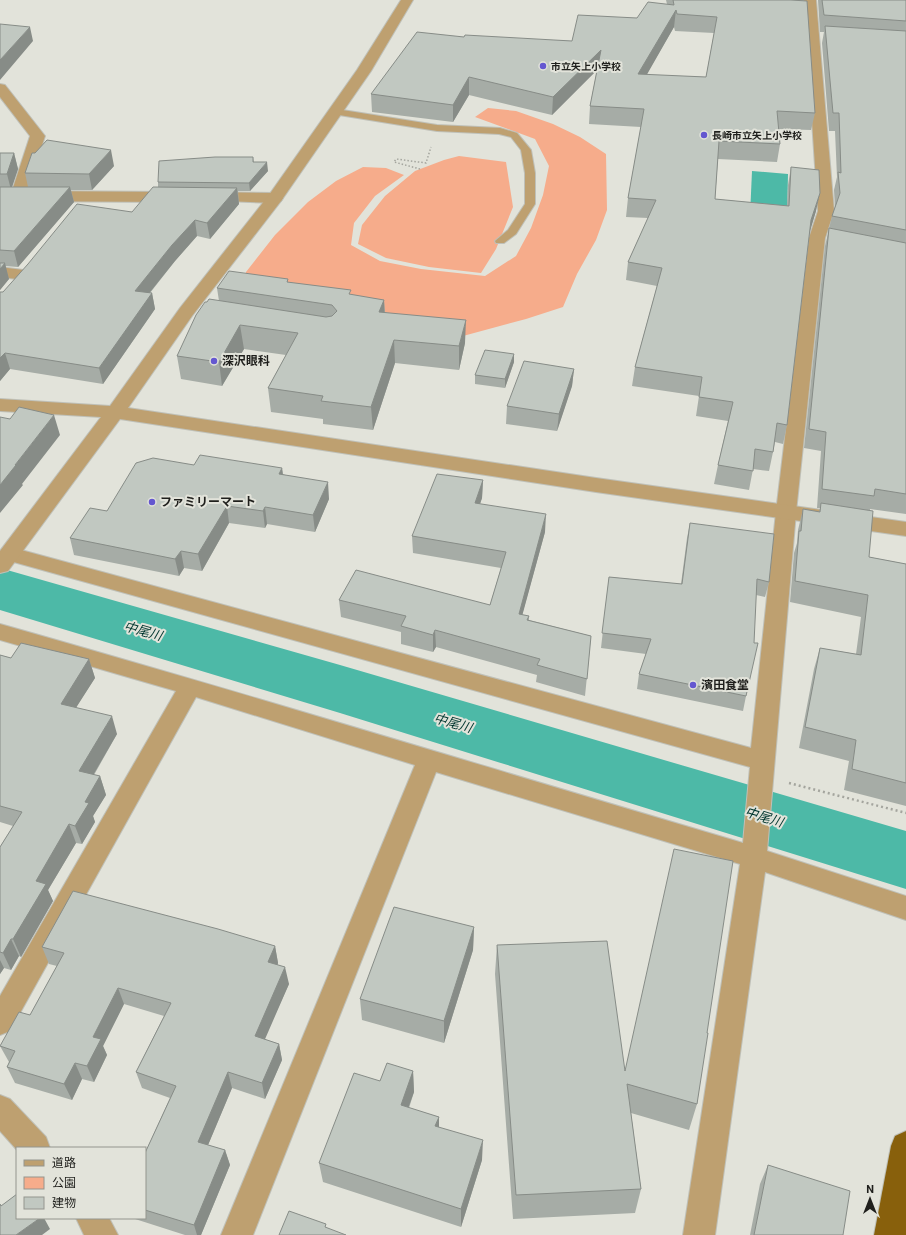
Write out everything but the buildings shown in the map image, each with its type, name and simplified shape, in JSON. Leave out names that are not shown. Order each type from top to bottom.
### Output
[{"type":"highway","points":[[890,1235],[906,1146]]},
{"type":"street","points":[[407,0],[364,71],[194,314],[115,412],[4,561],[762,768]]},
{"type":"street","points":[[699,1235],[754,857],[786,512],[825,240],[826,211],[814,37],[810,6],[796,11]]},
{"type":"street","points":[[814,37],[829,38]]},
{"type":"street","points":[[0,88],[38,136],[18,196]]},
{"type":"street","points":[[0,196],[275,198]]},
{"type":"street","points":[[74,214],[90,196]]},
{"type":"street","points":[[0,272],[30,269],[10,292]]},
{"type":"street","points":[[0,405],[115,412],[596,485],[906,529]]},
{"type":"street","points":[[0,632],[190,686],[429,760],[754,857],[906,908]]},
{"type":"street","points":[[0,1022],[190,686]]},
{"type":"street","points":[[237,1235],[429,760]]},
{"type":"street","points":[[0,1109],[34,1147]]},
{"type":"street","points":[[93,1219],[102,1235]]},
{"type":"lane","points":[[336,112],[437,128],[500,131],[514,135],[526,150],[530,173],[530,204],[512,232],[500,241]]},
{"type":"path","points":[[420,169],[394,162],[396,159],[426,163],[427,161]]},
{"type":"path","points":[[762,768],[906,813]]},
{"type":"green space","points":[[488,108],[516,111],[553,124],[580,137],[606,154],[607,210],[596,240],[577,274],[563,307],[526,319],[463,336],[244,288],[246,272],[275,235],[308,202],[336,181],[363,167],[386,168],[404,175],[375,196],[354,223],[351,245],[380,261],[421,269],[485,276],[516,256],[531,228],[543,195],[549,166],[535,139],[475,117]]},
{"type":"green space","points":[[459,156],[506,162],[513,207],[496,249],[481,273],[429,267],[386,258],[358,244],[362,225],[385,196],[415,171]]},
{"type":"water","points":[[752,171],[788,174],[787,219],[750,216]]},
{"type":"waterway","name":"中尾川","points":[[0,589],[340,689],[906,860]]},
{"type":"place","name":"市立矢上小学校","points":[[543,66]]},
{"type":"place","name":"長崎市立矢上小学校","points":[[704,135]]},
{"type":"place","name":"深沢眼科","points":[[214,361]]},
{"type":"place","name":"ファミリーマート","points":[[152,502]]},
{"type":"place","name":"濱田食堂","points":[[693,685]]}]
